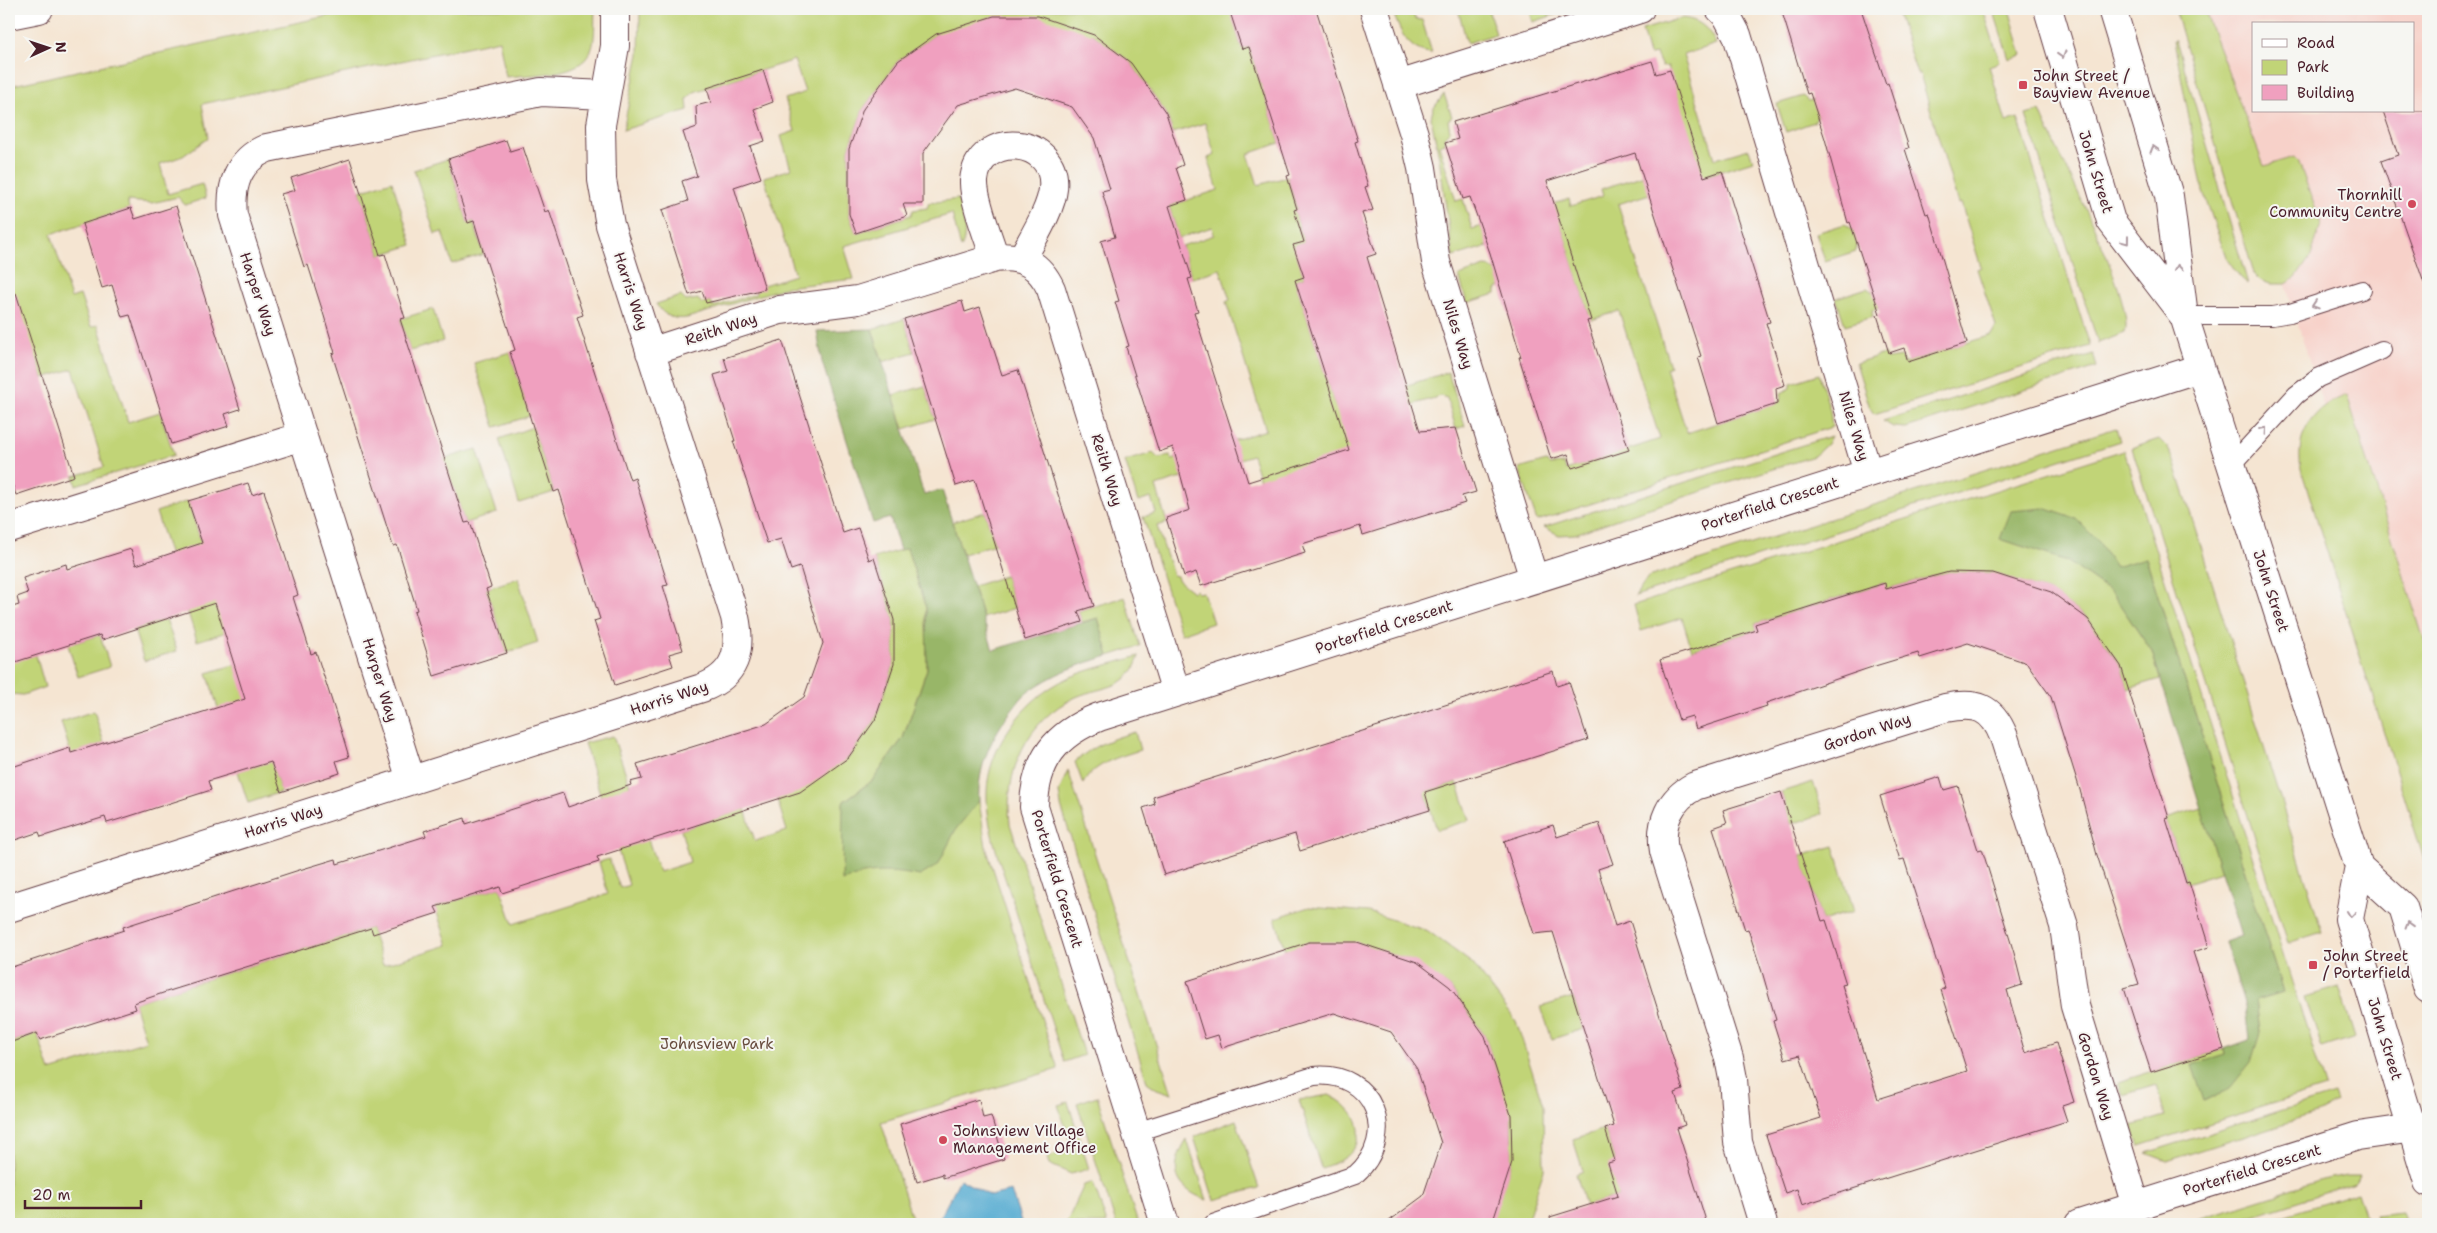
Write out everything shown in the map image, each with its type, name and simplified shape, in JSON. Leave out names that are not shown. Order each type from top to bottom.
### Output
[{"type":"street","points":[[11,13],[39,9]]},
{"type":"street","name":"Harris Way","points":[[9,908],[702,688],[721,679],[733,662],[737,652],[738,641],[735,617],[610,225],[603,195],[601,125],[605,95],[616,46],[615,9]]},
{"type":"street","name":"Niles Way","points":[[1374,9],[1418,151],[1436,262],[1534,579]]},
{"type":"street","points":[[1398,85],[1640,9]]},
{"type":"street","name":"Niles Way","points":[[1720,9],[1727,16],[1737,36],[1868,473]]},
{"type":"street","name":"John Street","points":[[2048,9],[2111,221],[2184,316]]},
{"type":"street","name":"John Street","points":[[2112,9],[2169,196],[2184,316],[2360,867],[2403,907],[2428,989]]},
{"type":"street","name":"Harper Way","points":[[411,780],[233,215],[232,195],[236,176],[248,159],[267,148],[511,96],[559,91],[605,95]]},
{"type":"street","points":[[995,258],[976,196],[976,173],[978,165],[989,153],[1003,146],[1018,144],[1034,149],[1044,157],[1052,174],[1054,187],[1051,199],[1022,259]]},
{"type":"street","name":"Reith Way","points":[[650,352],[780,310],[858,300],[995,258],[1022,259],[1035,266],[1050,289],[1176,692]]},
{"type":"street","name":"Porterfield Crescent","points":[[1165,1224],[1034,807],[1035,787],[1044,761],[1055,744],[1068,731],[1099,717],[1176,692],[2200,368]]},
{"type":"street","points":[[9,528],[303,436]]},
{"type":"street","name":"Gordon Way","points":[[1763,1224],[1738,1142],[1733,1079],[1728,1058],[1664,850],[1662,835],[1664,820],[1674,803],[1696,786],[1945,708],[1966,705],[1985,709],[1992,714],[2004,737],[2064,926],[2075,1006],[2136,1206]]},
{"type":"street","name":"John Street","points":[[2360,867],[2349,919],[2420,1127],[2428,1182]]},
{"type":"street","name":"Porterfield Crescent","points":[[2079,1224],[2358,1136],[2420,1127]]},
{"type":"lane","points":[[2184,316],[2272,316],[2290,313],[2362,290]]},
{"type":"lane","points":[[2231,466],[2296,395],[2318,378],[2382,350]]},
{"type":"lane","points":[[1136,1132],[1314,1076],[1334,1076],[1344,1079],[1361,1090],[1368,1098],[1377,1116],[1376,1145],[1368,1162],[1355,1175],[1213,1224]]},
{"type":"shaded area","points":[[2201,9],[2428,9],[2428,747]]},
{"type":"green space","points":[[359,9],[595,9],[594,41],[591,51],[577,66],[554,73],[506,77],[499,40],[202,104],[208,138],[183,156],[160,164],[168,194],[202,184],[206,198],[185,205],[178,197],[152,203],[127,201],[129,209],[51,234],[71,298],[80,295],[91,327],[98,325],[128,422],[160,412],[174,455],[76,485],[74,476],[104,467],[73,369],[43,378],[36,358],[9,319],[9,86]]},
{"type":"green space","points":[[640,9],[1230,9],[1242,49],[1249,47],[1280,143],[1248,154],[1258,185],[1287,177],[1297,209],[1294,210],[1304,242],[1294,245],[1304,277],[1295,280],[1336,408],[1448,372],[1465,426],[1456,429],[1447,398],[1441,396],[1349,424],[1359,457],[1262,487],[1252,455],[1156,486],[1167,523],[1157,526],[1173,575],[1177,576],[1178,580],[1193,592],[1195,590],[1198,593],[1203,592],[1213,623],[1181,634],[1143,517],[1156,513],[1151,498],[1138,502],[1125,461],[1153,453],[1158,458],[1170,456],[1172,460],[1266,430],[1226,302],[1230,300],[1220,269],[1192,278],[1182,246],[1214,235],[1212,227],[1179,238],[1169,206],[1218,190],[1208,158],[1215,155],[1205,123],[1173,133],[1166,113],[1131,63],[1094,35],[936,34],[898,61],[863,109],[849,149],[849,214],[856,233],[911,215],[913,210],[927,208],[929,203],[958,199],[965,230],[961,248],[952,214],[844,246],[854,279],[786,287],[687,318],[673,318],[662,312],[656,304],[681,296],[686,301],[698,299],[702,304],[711,302],[713,307],[756,294],[754,288],[795,275],[764,177],[791,169],[781,136],[795,131],[785,99],[805,92],[794,60],[694,92],[687,99],[688,110],[623,130],[639,54]]},
{"type":"green space","points":[[1392,9],[1412,9],[1415,19],[1422,20],[1432,53],[1423,52],[1410,44],[1401,31]]},
{"type":"green space","points":[[1458,9],[1488,9],[1496,34],[1467,43]]},
{"type":"green space","points":[[1529,9],[1559,9],[1560,13],[1533,22]]},
{"type":"green space","points":[[1896,9],[1983,9],[2000,62],[1989,66],[2006,122],[2018,118],[2090,346],[1874,414],[1870,408],[1856,363],[1884,354],[1887,359],[1901,357],[1904,363],[1991,335],[1996,326],[1977,269],[1981,267],[1961,203],[1958,204],[1920,74],[1917,74]]},
{"type":"green space","points":[[1993,9],[2009,9],[2022,55],[2009,59]]},
{"type":"green space","points":[[2175,9],[2204,9],[2264,166],[2294,157],[2298,160],[2321,224],[2311,256],[2296,278],[2286,284],[2270,284],[2260,280],[2254,274]]},
{"type":"green space","points":[[1681,18],[1693,20],[1703,25],[1716,44],[1683,55],[1715,159],[1749,149],[1753,161],[1618,204],[1670,366],[1666,368],[1687,433],[1776,404],[1780,401],[1781,393],[1791,388],[1791,383],[1819,374],[1830,410],[1832,427],[1537,521],[1519,469],[1546,461],[1550,465],[1564,464],[1566,470],[1660,439],[1619,311],[1591,320],[1560,223],[1453,257],[1439,157],[1431,118],[1433,109],[1444,94],[1452,117],[1448,120],[1450,131],[1444,137],[1445,143],[1439,145],[1456,201],[1463,199],[1472,229],[1569,199],[1571,206],[1603,196],[1601,189],[1697,158],[1668,66],[1662,67],[1656,54],[1649,55],[1642,30]]},
{"type":"green space","points":[[2174,40],[2176,40],[2248,284],[2240,277],[2226,257],[2203,191]]},
{"type":"green space","points":[[1803,96],[1808,101],[1818,99],[1826,113],[1817,116],[1814,122],[1786,132],[1777,104]]},
{"type":"green space","points":[[2040,111],[2093,224],[2119,290],[2125,315],[2125,333],[2098,343],[2026,115]]},
{"type":"green space","points":[[448,159],[468,223],[473,221],[484,254],[452,264],[442,232],[435,234],[414,170]]},
{"type":"green space","points":[[392,181],[412,245],[380,255],[360,191]]},
{"type":"green space","points":[[1845,224],[1852,229],[1860,243],[1857,244],[1856,251],[1825,261],[1816,233]]},
{"type":"green space","points":[[1488,266],[1496,271],[1501,286],[1496,290],[1496,294],[1467,303],[1459,276]]},
{"type":"green space","points":[[1867,288],[1874,293],[1882,306],[1872,311],[1873,317],[1845,325],[1836,298]]},
{"type":"green space","points":[[433,309],[443,341],[410,351],[400,319]]},
{"type":"green space","points":[[904,319],[914,352],[883,362],[872,329]]},
{"type":"green space","points":[[872,329],[924,495],[942,490],[993,650],[1098,618],[1109,656],[1077,666],[1057,675],[1037,686],[1020,700],[1005,719],[987,752],[979,788],[979,801],[956,829],[938,865],[920,876],[881,872],[861,874],[842,881],[843,802],[873,780],[903,738],[927,669],[926,608],[907,548],[900,550],[890,518],[873,523],[822,362],[817,331]]},
{"type":"green space","points":[[510,352],[530,416],[495,427],[474,363]]},
{"type":"green space","points":[[2093,354],[2097,367],[1906,428],[1893,427],[1883,421]]},
{"type":"green space","points":[[925,386],[935,419],[904,429],[893,395]]},
{"type":"green space","points":[[2347,395],[2428,653],[2428,872],[2301,469],[2301,444],[2309,423],[2325,407]]},
{"type":"green space","points":[[533,427],[554,492],[519,503],[499,439]]},
{"type":"green space","points":[[2116,428],[2120,441],[1635,596],[1648,577]]},
{"type":"green space","points":[[1831,436],[1827,444],[1814,456],[1640,511],[1575,534],[1559,535],[1544,527]]},
{"type":"green space","points":[[2159,439],[2167,447],[2173,458],[2322,932],[2288,943],[2132,448]]},
{"type":"green space","points":[[477,449],[497,513],[465,523],[444,459]]},
{"type":"green space","points":[[2124,450],[2325,1087],[2139,1146],[2132,1126],[2165,1116],[2156,1085],[2123,1095],[2118,1082],[2224,1049],[2225,1055],[2204,1101],[2260,1033],[2256,1000],[2283,992],[2146,558],[2115,568],[2099,542],[2001,539],[2067,561],[2112,593],[2152,652],[2160,679],[2128,689],[2121,666],[2088,619],[2050,592],[1992,573],[1949,572],[1886,589],[1884,583],[1755,624],[1757,630],[1692,650],[1682,618],[1641,631],[1634,605]]},
{"type":"green space","points":[[188,501],[230,631],[197,641],[156,512]]},
{"type":"green space","points":[[2044,508],[2076,519],[2099,542],[2115,567],[2146,558],[2283,992],[2256,1000],[2260,1033],[2251,1062],[2230,1088],[2204,1101],[2192,1065],[2225,1055],[2224,1049],[2249,1040],[2245,1006],[2225,942],[2241,936],[2152,652],[2112,593],[2067,561],[2000,539],[2011,511]]},
{"type":"green space","points":[[985,512],[995,544],[963,554],[952,522]]},
{"type":"green space","name":"Johnsview Park","points":[[907,548],[926,608],[927,669],[903,738],[873,780],[844,801],[952,780],[979,801],[986,847],[1058,1069],[881,1122],[914,1224],[9,1224],[9,1080],[15,1077],[9,1055],[9,1043],[37,1033],[50,1071],[146,1041],[134,1003],[166,992],[371,928],[383,965],[448,945],[435,907],[500,887],[513,924],[608,894],[599,862],[609,859],[620,888],[629,885],[584,743],[613,736],[659,872],[690,862],[681,830],[745,809],[755,841],[787,831],[777,799],[848,758],[875,720],[894,664],[894,620],[874,558]]},
{"type":"green space","points":[[1005,576],[1015,608],[983,618],[973,586]]},
{"type":"green space","points":[[518,578],[538,643],[507,653],[486,589]]},
{"type":"green space","points":[[1125,597],[1140,646],[1109,656],[1098,618],[1082,622],[1078,611]]},
{"type":"green space","points":[[166,619],[177,651],[144,661],[134,630]]},
{"type":"green space","points":[[100,635],[110,667],[78,677],[68,645]]},
{"type":"green space","points":[[36,655],[45,687],[23,695],[9,694],[9,662]]},
{"type":"green space","points":[[1139,656],[1135,667],[1122,681],[1076,697],[1044,719],[1022,750],[1015,767],[1011,785],[1010,824],[1084,1055],[1064,1062],[992,834],[987,806],[989,777],[993,762],[1006,733],[1026,708],[1038,697],[1070,677]]},
{"type":"green space","points":[[240,663],[281,792],[248,803],[207,673]]},
{"type":"green space","points":[[94,711],[104,743],[71,754],[61,722]]},
{"type":"green space","points":[[1135,732],[1140,750],[1100,766],[1083,784],[1075,762],[1103,743]]},
{"type":"green space","points":[[1068,770],[1172,1094],[1157,1089],[1147,1082],[1061,806],[1059,792]]},
{"type":"green space","points":[[1457,782],[1470,820],[1437,830],[1425,792]]},
{"type":"green space","points":[[1813,782],[1823,814],[1791,824],[1781,792]]},
{"type":"green space","points":[[2201,808],[2221,872],[2186,883],[2166,819]]},
{"type":"green space","points":[[1834,846],[1854,911],[1822,921],[1801,856]]},
{"type":"green space","points":[[1309,907],[1368,912],[1428,931],[1473,964],[1516,1021],[1543,1105],[1544,1170],[1526,1224],[1490,1224],[1512,1162],[1511,1118],[1485,1036],[1451,988],[1415,962],[1358,943],[1285,950],[1275,918]]},
{"type":"green space","points":[[2339,987],[2355,1037],[2322,1048],[2305,997]]},
{"type":"green space","points":[[1573,997],[1584,1029],[1552,1039],[1541,1007]]},
{"type":"green space","points":[[2334,1094],[2337,1103],[2321,1112],[2167,1161],[2146,1153]]},
{"type":"green space","points":[[1329,1095],[1346,1106],[1357,1122],[1359,1131],[1358,1140],[1354,1148],[1346,1157],[1321,1168],[1299,1100]]},
{"type":"green space","points":[[1097,1096],[1138,1224],[1116,1224],[1077,1103]]},
{"type":"green space","points":[[1068,1102],[1089,1169],[1071,1174],[1049,1164],[1047,1158],[1072,1148],[1058,1105]]},
{"type":"green space","points":[[1236,1120],[1259,1188],[1214,1200],[1194,1137]]},
{"type":"green space","points":[[1605,1129],[1615,1161],[1618,1196],[1586,1206],[1576,1174],[1583,1171],[1573,1139]]},
{"type":"green space","points":[[1187,1139],[1207,1200],[1187,1190],[1178,1176],[1177,1160]]},
{"type":"green space","points":[[2346,1175],[2359,1175],[2355,1183],[2225,1224],[2182,1224],[2322,1180]]},
{"type":"green space","points":[[1093,1182],[1107,1224],[1066,1224],[1084,1185]]},
{"type":"green space","points":[[2358,1192],[2368,1224],[2258,1224]]},
{"type":"green space","points":[[2402,1212],[2406,1224],[2378,1224],[2375,1215]]},
{"type":"water","points":[[960,1179],[990,1196],[1011,1191],[1022,1224],[937,1223]]},
{"type":"building","points":[[1229,9],[1316,9],[1358,141],[1355,142],[1368,186],[1365,187],[1373,210],[1362,213],[1376,254],[1367,257],[1420,431],[1456,428],[1476,492],[1462,496],[1465,503],[1363,535],[1360,526],[1302,544],[1305,553],[1201,586],[1196,572],[1184,576],[1166,518],[1190,510],[1173,447],[1159,452],[1126,347],[1129,346],[1115,302],[1119,301],[1101,241],[1115,237],[1102,191],[1110,189],[1094,138],[1072,107],[1015,88],[958,105],[923,153],[923,204],[903,204],[907,216],[856,233],[849,214],[849,149],[863,109],[898,61],[936,34],[994,16],[1038,16],[1094,35],[1131,63],[1166,113],[1183,165],[1176,168],[1187,200],[1169,206],[1192,278],[1188,279],[1198,311],[1194,312],[1248,482],[1349,450],[1295,280],[1304,277],[1293,245],[1304,242],[1294,210],[1297,209],[1287,176],[1290,175],[1249,47],[1242,49]]},
{"type":"building","points":[[1781,9],[1861,9],[1909,148],[1905,149],[1926,214],[1929,213],[1967,343],[1908,362],[1904,348],[1889,353],[1877,315],[1880,314],[1850,222],[1848,223],[1825,139],[1810,93],[1807,94]]},
{"type":"building","points":[[1652,61],[1656,74],[1670,70],[1704,177],[1722,171],[1770,322],[1766,323],[1785,385],[1776,388],[1777,404],[1718,423],[1698,357],[1701,356],[1635,153],[1547,181],[1591,320],[1587,321],[1629,450],[1572,468],[1568,454],[1551,459],[1519,357],[1521,357],[1490,253],[1470,197],[1463,199],[1445,143],[1458,139],[1453,122]]},
{"type":"building","points":[[763,70],[773,102],[754,109],[765,141],[750,146],[761,178],[734,187],[765,289],[706,303],[702,291],[689,295],[662,210],[688,201],[682,181],[697,176],[683,132],[697,127],[696,106],[711,102],[707,88]]},
{"type":"building","name":"Thornhill Community Centre","points":[[2428,111],[2428,282],[2424,283],[2381,161],[2398,155],[2383,112]]},
{"type":"building","points":[[506,140],[510,151],[523,147],[545,212],[549,210],[583,315],[577,317],[630,480],[635,478],[668,585],[663,586],[683,650],[669,654],[673,666],[615,685],[594,621],[600,619],[559,490],[554,492],[510,352],[515,350],[474,221],[468,223],[448,159]]},
{"type":"building","points":[[350,159],[380,255],[385,254],[405,318],[400,319],[465,523],[470,522],[491,587],[486,589],[507,653],[434,676],[414,611],[417,610],[397,545],[393,546],[332,354],[335,353],[308,265],[304,267],[281,194],[295,190],[291,178]]},
{"type":"building","points":[[176,206],[240,409],[225,414],[229,426],[171,444],[130,315],[122,317],[112,285],[102,288],[82,224],[131,208],[135,219]]},
{"type":"building","points":[[16,293],[74,476],[16,495],[9,475],[9,294]]},
{"type":"building","points":[[962,301],[965,312],[980,307],[1002,375],[1018,370],[1094,606],[1078,611],[1082,622],[1025,640],[975,480],[956,486],[904,319]]},
{"type":"building","points":[[782,340],[843,533],[858,528],[869,560],[874,558],[894,620],[894,664],[875,720],[848,758],[800,792],[597,857],[599,862],[502,893],[500,887],[435,907],[438,913],[373,934],[371,928],[166,992],[134,1003],[136,1009],[40,1040],[37,1033],[9,1043],[9,968],[124,930],[123,927],[296,871],[336,859],[337,864],[426,836],[424,831],[465,818],[466,824],[563,793],[568,807],[631,785],[630,782],[642,779],[637,764],[766,724],[804,697],[823,643],[800,567],[791,570],[781,539],[767,543],[733,441],[735,441],[714,375],[728,371],[724,358]]},
{"type":"building","points":[[248,483],[252,495],[264,491],[298,595],[293,597],[311,654],[316,652],[338,720],[349,757],[336,761],[340,773],[281,792],[271,762],[208,781],[211,790],[127,817],[107,823],[105,817],[41,837],[39,832],[9,842],[9,768],[70,748],[71,753],[245,699],[215,603],[102,640],[100,635],[9,664],[9,608],[19,605],[17,597],[28,593],[23,578],[66,564],[67,569],[131,549],[136,565],[202,543],[188,501]]},
{"type":"building","points":[[1949,572],[1993,573],[2051,592],[2088,619],[2121,666],[2169,818],[2166,819],[2186,883],[2189,882],[2209,947],[2193,952],[2224,1049],[2151,1072],[2124,988],[2139,984],[2097,855],[2080,790],[2051,697],[2027,663],[1968,643],[1920,658],[1918,653],[1875,666],[1766,703],[1767,706],[1696,729],[1692,716],[1679,720],[1660,660],[1757,630],[1755,624],[1885,583],[1886,589]]},
{"type":"building","points":[[1553,671],[1557,686],[1569,682],[1588,740],[1425,792],[1430,810],[1300,851],[1295,834],[1164,875],[1143,808],[1155,804],[1153,797]]},
{"type":"building","points":[[1940,777],[1944,790],[1958,786],[1978,850],[1982,849],[2022,985],[2007,990],[2025,1053],[2056,1043],[2074,1102],[2062,1106],[2067,1121],[1802,1205],[1797,1189],[1785,1193],[1766,1135],[1821,1118],[1800,1055],[1785,1059],[1773,1021],[1776,1020],[1763,975],[1748,929],[1745,930],[1713,828],[1727,823],[1723,810],[1781,792],[1822,921],[1826,920],[1846,984],[1842,985],[1878,1099],[1967,1071],[1941,990],[1945,988],[1904,859],[1900,860],[1880,796]]},
{"type":"building","points":[[1599,823],[1613,864],[1598,869],[1615,926],[1630,921],[1683,1090],[1675,1093],[1685,1125],[1677,1128],[1707,1224],[1551,1224],[1550,1217],[1618,1196],[1608,1163],[1615,1161],[1605,1129],[1614,1126],[1553,932],[1534,934],[1504,841],[1553,825],[1557,837]]},
{"type":"building","points":[[1309,942],[1357,942],[1417,962],[1450,987],[1485,1036],[1511,1115],[1512,1162],[1492,1224],[1385,1224],[1423,1196],[1441,1143],[1417,1069],[1391,1032],[1334,1013],[1222,1048],[1218,1035],[1205,1039],[1187,981]]},
{"type":"building","name":"Johnsview Village Management Office","points":[[979,1099],[983,1118],[991,1116],[1004,1159],[943,1178],[943,1174],[917,1182],[900,1124]]},
{"type":"place","name":"John Street / Bayview Avenue","points":[[2023,85]]},
{"type":"place","name":"Thornhill Community Centre","points":[[2412,204]]},
{"type":"place","name":"John Street / Porterfield","points":[[2313,965]]},
{"type":"place","name":"Johnsview Village Management Office","points":[[943,1140]]}]
